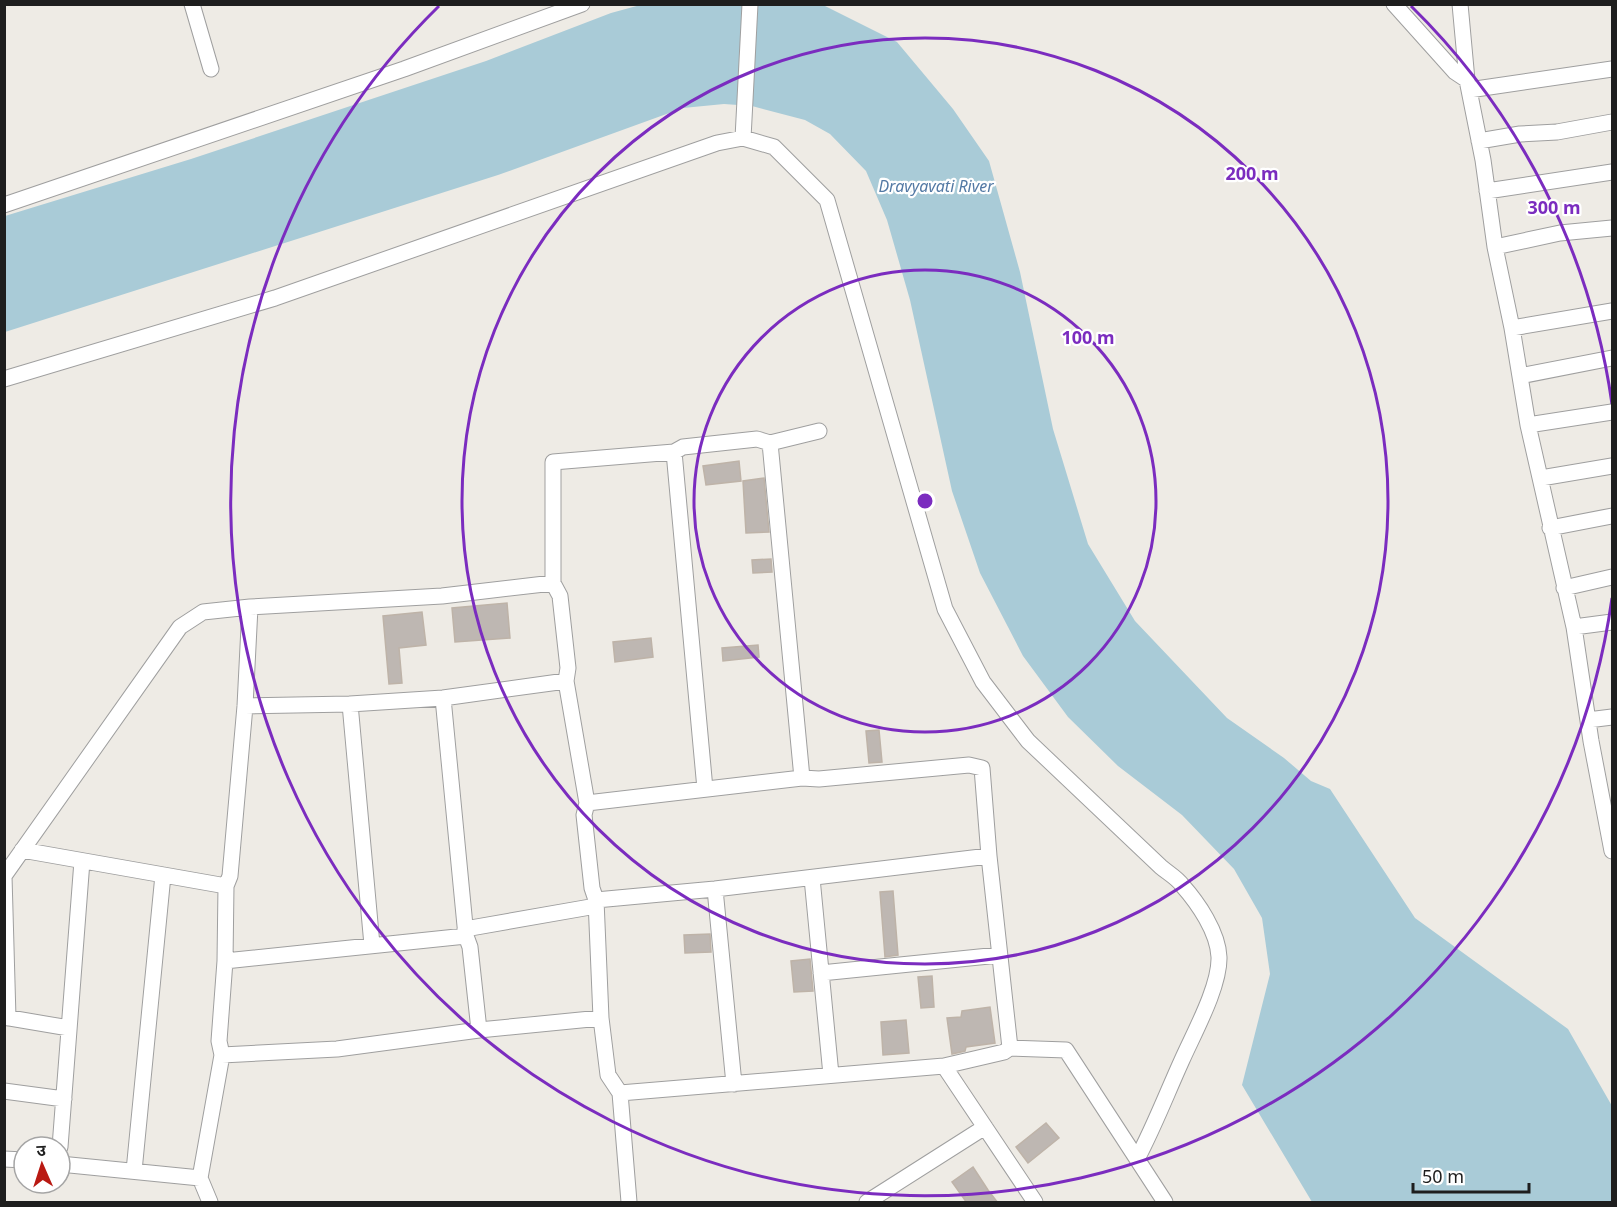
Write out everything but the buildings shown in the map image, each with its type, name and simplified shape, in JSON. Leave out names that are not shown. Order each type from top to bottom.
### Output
[{"type":"street","points":[[192,4],[211,69]]},
{"type":"street","points":[[4,205],[405,69],[582,4]]},
{"type":"street","points":[[742,138],[750,4]]},
{"type":"street","points":[[1394,4],[1468,85]]},
{"type":"street","points":[[1460,4],[1468,85],[1495,247],[1512,328],[1528,425],[1574,627],[1612,851]]},
{"type":"street","points":[[1468,85],[1612,69]]},
{"type":"street","points":[[1479,141],[1520,134],[1557,132],[1612,122]]},
{"type":"street","points":[[4,379],[275,298],[706,147],[742,138],[774,147],[827,200],[945,609],[983,682],[1028,741],[1161,867],[1182,884],[1211,929],[1219,957],[1217,974],[1209,1001],[1155,1125],[1137,1159]]},
{"type":"street","points":[[1487,191],[1612,172]]},
{"type":"street","points":[[1495,247],[1560,233],[1612,228]]},
{"type":"street","points":[[1512,328],[1612,311]]},
{"type":"street","points":[[1520,376],[1612,358]]},
{"type":"street","points":[[1528,425],[1612,411]]},
{"type":"street","points":[[629,1203],[620,1093],[608,1075],[601,1018],[596,903],[592,888],[584,815],[587,804],[566,681],[568,668],[560,596],[554,583],[553,462],[674,452],[683,447],[757,439],[770,442],[819,431]]},
{"type":"street","points":[[770,442],[802,778]]},
{"type":"street","points":[[674,452],[705,789]]},
{"type":"street","points":[[1540,478],[1612,466]]},
{"type":"street","points":[[1550,528],[1612,516]]},
{"type":"street","points":[[1564,588],[1612,578]]},
{"type":"street","points":[[69,1028],[6,1017],[4,876],[180,627],[203,612],[250,607],[442,596],[554,583]]},
{"type":"street","points":[[210,1203],[200,1178],[222,1055],[219,1041],[225,961],[226,886],[230,876],[245,706],[250,607]]},
{"type":"street","points":[[1574,627],[1612,622]]},
{"type":"street","points":[[245,706],[350,704],[443,698],[566,681]]},
{"type":"street","points":[[443,698],[465,933],[470,947],[479,1030]]},
{"type":"street","points":[[350,704],[372,945]]},
{"type":"street","points":[[1588,720],[1612,717]]},
{"type":"street","points":[[587,804],[802,778],[819,779],[969,765],[982,768],[1010,1048]]},
{"type":"street","points":[[22,850],[226,886]]},
{"type":"street","points":[[225,961],[465,933],[596,903],[989,856]]},
{"type":"street","points":[[61,1135],[82,861]]},
{"type":"street","points":[[134,1171],[163,875]]},
{"type":"street","points":[[812,878],[831,1075]]},
{"type":"street","points":[[715,889],[734,1083]]},
{"type":"street","points":[[821,973],[999,955]]},
{"type":"street","points":[[222,1055],[337,1049],[479,1030],[601,1018]]},
{"type":"street","points":[[620,1093],[944,1066],[1004,1052],[1010,1048],[1066,1050],[1165,1203]]},
{"type":"street","points":[[944,1066],[1035,1203]]},
{"type":"street","points":[[4,1091],[64,1099]]},
{"type":"street","points":[[867,1203],[985,1127]]},
{"type":"street","points":[[72,1165],[200,1178]]},
{"type":"water","name":"Dravyavati River","points":[[644,4],[823,5],[897,42],[953,109],[989,161],[1020,272],[1053,429],[1088,544],[1135,621],[1227,718],[1284,758],[1311,781],[1330,789],[1415,918],[1568,1029],[1612,1106],[1612,1202],[1312,1202],[1242,1085],[1270,974],[1262,918],[1234,869],[1182,815],[1118,766],[1068,717],[1023,656],[980,573],[952,491],[910,300],[887,220],[866,171],[830,134],[805,120],[752,106],[724,104],[683,108],[498,175],[5,332],[5,216],[191,159],[486,61],[611,13]]}]
